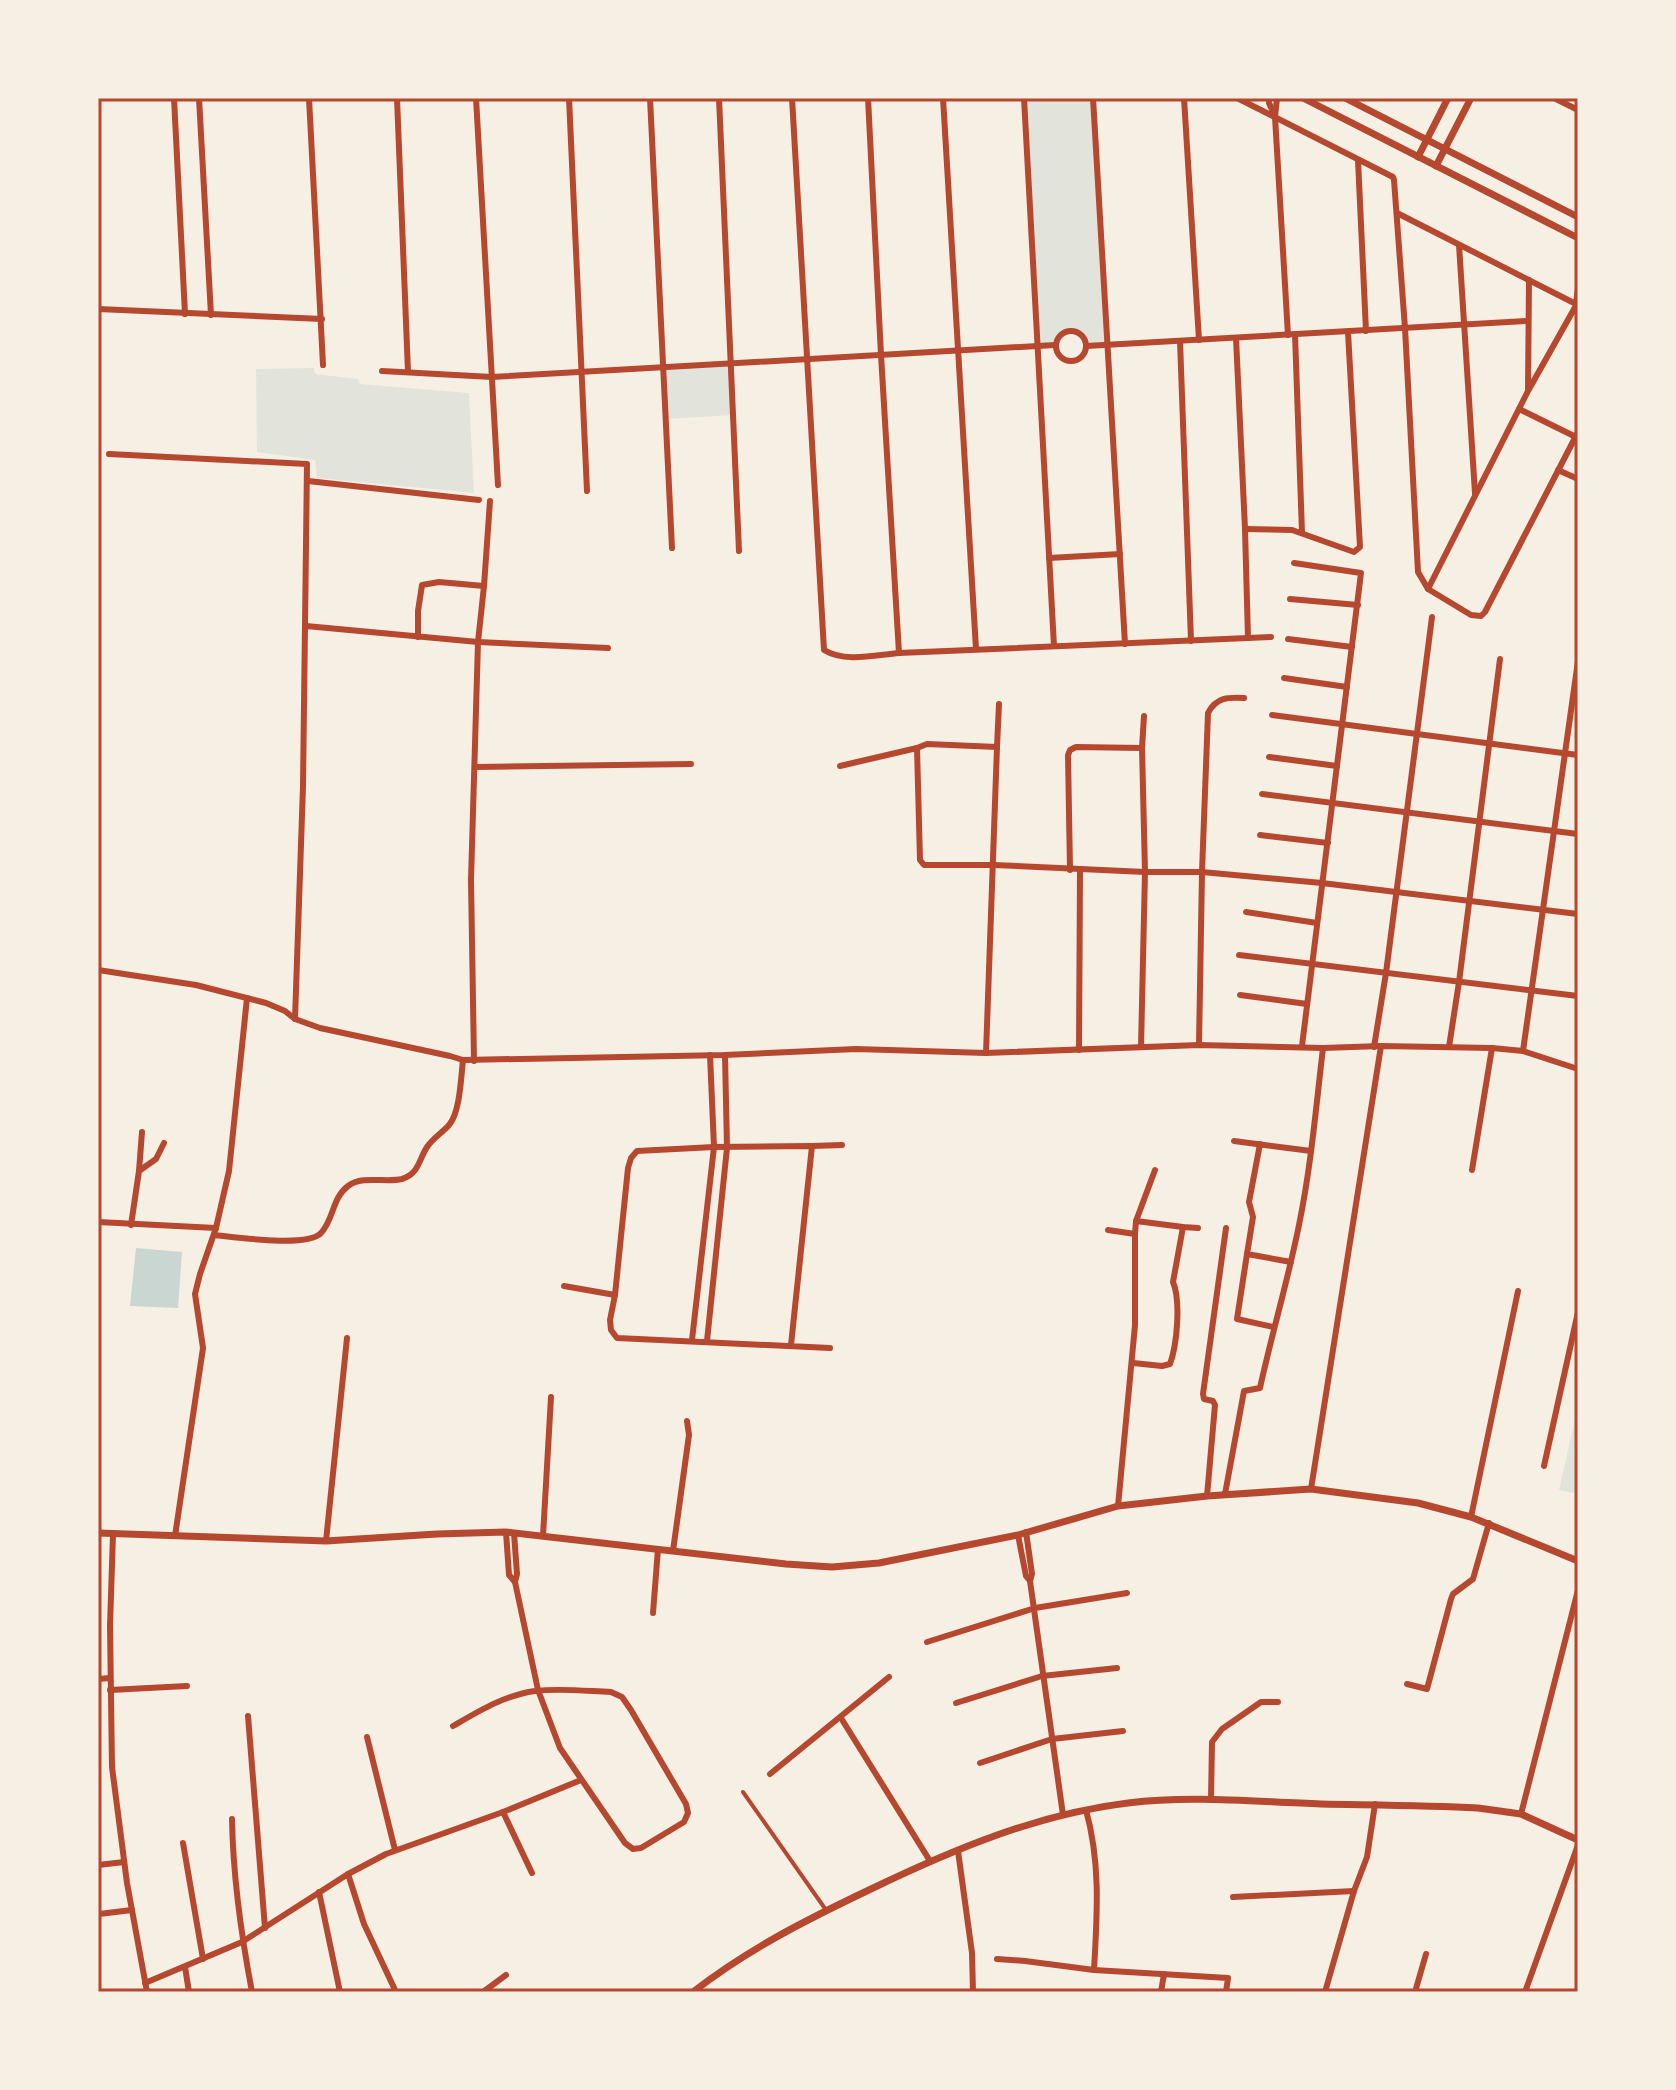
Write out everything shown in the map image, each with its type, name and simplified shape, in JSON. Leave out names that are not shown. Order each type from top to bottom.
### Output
[{"type":"street","points":[[174,98],[185,314]]},
{"type":"street","points":[[199,98],[211,315]]},
{"type":"street","points":[[309,98],[323,365]]},
{"type":"street","points":[[397,98],[408,372]]},
{"type":"street","points":[[476,98],[498,485]]},
{"type":"street","points":[[569,98],[587,491]]},
{"type":"street","points":[[650,98],[672,548]]},
{"type":"street","points":[[719,98],[739,551]]},
{"type":"street","points":[[792,98],[824,650],[843,657],[1271,637]]},
{"type":"street","points":[[868,98],[899,653]]},
{"type":"street","points":[[943,98],[976,649]]},
{"type":"street","points":[[1024,98],[1054,646]]},
{"type":"street","points":[[1093,98],[1125,644]]},
{"type":"street","points":[[1184,98],[1199,340]]},
{"type":"street","points":[[1237,98],[1393,177],[1405,328],[1418,572],[1428,589],[1471,615],[1481,616],[1485,612],[1577,435],[1519,409]]},
{"type":"street","points":[[1269,98],[1275,117]]},
{"type":"street","points":[[1277,98],[1275,117],[1302,533]]},
{"type":"street","points":[[1303,98],[1578,238]]},
{"type":"street","points":[[1345,98],[1578,217]]},
{"type":"street","points":[[1418,157],[1448,98]]},
{"type":"street","points":[[1436,166],[1471,98]]},
{"type":"street","points":[[1554,98],[1578,110]]},
{"type":"street","points":[[1358,160],[1366,331]]},
{"type":"street","points":[[1397,213],[1577,304]]},
{"type":"street","points":[[1459,245],[1475,495]]},
{"type":"street","points":[[1528,391],[1529,280]]},
{"type":"street","points":[[1428,589],[1528,391],[1577,304],[1578,287]]},
{"type":"street","points":[[98,309],[322,319]]},
{"type":"street","points":[[1086,346],[1528,321]]},
{"type":"street","points":[[1072,331],[1081,335],[1086,346],[1078,359],[1068,361],[1059,356],[1055,345],[1063,333],[1072,331]]},
{"type":"street","points":[[1245,529],[1292,530],[1358,551],[1348,332]]},
{"type":"street","points":[[1236,338],[1248,638]]},
{"type":"street","points":[[1180,341],[1191,641]]},
{"type":"street","points":[[382,371],[492,377],[1055,345]]},
{"type":"street","points":[[109,454],[307,464],[302,845],[295,1019]]},
{"type":"street","points":[[1558,470],[1578,479]]},
{"type":"street","points":[[308,481],[479,500]]},
{"type":"street","points":[[474,1061],[471,880],[478,642],[490,501]]},
{"type":"street","points":[[1049,558],[1120,554]]},
{"type":"street","points":[[1294,563],[1361,573],[1302,1046]]},
{"type":"street","points":[[418,637],[422,585],[439,582],[484,586]]},
{"type":"street","points":[[1290,599],[1358,605]]},
{"type":"street","points":[[1311,1489],[1378,1046],[1432,617]]},
{"type":"street","points":[[306,626],[478,642],[608,648]]},
{"type":"street","points":[[1288,639],[1352,647]]},
{"type":"street","points":[[1449,1047],[1500,659]]},
{"type":"street","points":[[1523,1051],[1578,661]]},
{"type":"street","points":[[1284,678],[1347,687]]},
{"type":"street","points":[[1199,1045],[1208,713],[1211,706],[1225,697],[1244,698]]},
{"type":"street","points":[[986,1053],[999,704]]},
{"type":"street","points":[[1272,715],[1578,755]]},
{"type":"street","points":[[1141,1047],[1145,872],[1144,716]]},
{"type":"street","points":[[840,766],[927,744],[997,747]]},
{"type":"street","points":[[1070,870],[1070,750],[1076,747],[1142,748]]},
{"type":"street","points":[[917,748],[919,846],[924,865],[1202,872],[1396,891],[1578,914]]},
{"type":"street","points":[[1269,757],[1337,766]]},
{"type":"street","points":[[476,767],[691,764]]},
{"type":"street","points":[[1262,794],[1578,834]]},
{"type":"street","points":[[1260,835],[1328,843]]},
{"type":"street","points":[[1079,1050],[1080,870]]},
{"type":"street","points":[[1246,912],[1317,923]]},
{"type":"street","points":[[1239,955],[1578,996]]},
{"type":"street","points":[[98,970],[196,985],[266,1003],[320,1028],[474,1061],[856,1049],[986,1053],[1199,1045],[1378,1046],[1523,1051],[1578,1069]]},
{"type":"street","points":[[1240,995],[1307,1004]]},
{"type":"street","points":[[175,1536],[203,1348],[195,1294],[215,1232],[229,1171],[247,998]]},
{"type":"street","points":[[1225,1494],[1244,1391],[1260,1388],[1291,1262],[1311,1151],[1323,1048]]},
{"type":"street","points":[[1472,1170],[1492,1048]]},
{"type":"street","points":[[692,1340],[714,1147],[710,1055]]},
{"type":"street","points":[[707,1341],[727,1148],[725,1055]]},
{"type":"street","points":[[98,1222],[308,1241],[320,1235],[340,1193],[351,1184],[401,1179],[412,1174],[425,1149],[450,1124],[460,1087],[463,1060]]},
{"type":"street","points":[[131,1225],[142,1132]]},
{"type":"street","points":[[1234,1141],[1311,1151]]},
{"type":"street","points":[[139,1171],[156,1159],[164,1143]]},
{"type":"street","points":[[1260,1144],[1249,1202],[1253,1217],[1237,1319],[1273,1327]]},
{"type":"street","points":[[830,1348],[617,1338],[611,1330],[610,1320],[628,1168],[637,1151],[842,1145]]},
{"type":"street","points":[[791,1345],[812,1146]]},
{"type":"street","points":[[1118,1506],[1133,1363],[1136,1221],[1155,1170]]},
{"type":"street","points":[[1136,1221],[1198,1228]]},
{"type":"street","points":[[1133,1363],[1170,1364],[1177,1303],[1173,1282],[1183,1227]]},
{"type":"street","points":[[1207,1496],[1215,1405],[1213,1401],[1204,1399],[1203,1394],[1226,1228]]},
{"type":"street","points":[[1108,1230],[1135,1234]]},
{"type":"street","points":[[1247,1254],[1291,1262]]},
{"type":"street","points":[[564,1286],[615,1295]]},
{"type":"street","points":[[1471,1517],[1518,1291]]},
{"type":"street","points":[[1544,1466],[1578,1312]]},
{"type":"street","points":[[326,1541],[347,1338]]},
{"type":"street","points":[[543,1536],[551,1397]]},
{"type":"street","points":[[673,1551],[689,1435],[687,1421]]},
{"type":"street","points":[[98,1533],[326,1541],[510,1532],[832,1567],[879,1563],[1022,1534],[1118,1506],[1225,1494],[1311,1489],[1418,1503],[1471,1517],[1578,1561]]},
{"type":"street","points":[[1407,1684],[1427,1689],[1451,1599],[1473,1579],[1489,1523]]},
{"type":"street","points":[[453,1726],[487,1706],[519,1694],[538,1690],[611,1692],[622,1697],[631,1710],[686,1804],[688,1813],[684,1822],[641,1848],[633,1849],[625,1843],[560,1748],[538,1690],[515,1582],[509,1575],[510,1532]]},
{"type":"street","points":[[113,1534],[110,1626],[112,1767],[124,1862],[147,1992]]},
{"type":"street","points":[[1022,1534],[1063,1815]]},
{"type":"street","points":[[653,1613],[658,1549]]},
{"type":"street","points":[[1521,1814],[1578,1590]]},
{"type":"street","points":[[927,1642],[1035,1608],[1127,1593]]},
{"type":"street","points":[[956,1703],[1042,1676],[1117,1668]]},
{"type":"street","points":[[770,1774],[889,1677]]},
{"type":"street","points":[[98,1679],[110,1678]]},
{"type":"street","points":[[110,1690],[187,1686]]},
{"type":"street","points":[[1211,1799],[1212,1742],[1222,1729],[1261,1702],[1278,1702]]},
{"type":"street","points":[[248,1716],[265,1928]]},
{"type":"street","points":[[841,1718],[930,1861]]},
{"type":"street","points":[[980,1763],[1052,1739],[1123,1731]]},
{"type":"street","points":[[367,1737],[395,1850]]},
{"type":"street","points":[[145,1983],[242,1942],[348,1874],[395,1850],[503,1812],[581,1780]]},
{"type":"street","points":[[743,1792],[826,1910]]},
{"type":"street","points":[[693,1992],[776,1936],[826,1910],[930,1861],[1012,1829],[1063,1815],[1128,1803],[1211,1799],[1478,1808],[1521,1814],[1578,1842],[1525,1992]]},
{"type":"street","points":[[1325,1992],[1367,1857],[1375,1804]]},
{"type":"street","points":[[1086,1810],[1097,1873],[1094,1970]]},
{"type":"street","points":[[503,1812],[532,1873]]},
{"type":"street","points":[[232,1819],[233,1862],[242,1942],[252,1992]]},
{"type":"street","points":[[183,1843],[203,1959]]},
{"type":"street","points":[[958,1851],[972,1953],[973,1992]]},
{"type":"street","points":[[98,1865],[124,1862]]},
{"type":"street","points":[[348,1874],[364,1924],[396,1992]]},
{"type":"street","points":[[1233,1897],[1354,1891]]},
{"type":"street","points":[[319,1892],[340,1992]]},
{"type":"street","points":[[99,1914],[132,1910]]},
{"type":"street","points":[[1415,1992],[1426,1954]]},
{"type":"street","points":[[997,1959],[1094,1970],[1228,1978],[1226,1992]]},
{"type":"street","points":[[185,1967],[189,1992]]},
{"type":"street","points":[[1161,1992],[1164,1974]]},
{"type":"street","points":[[483,1992],[506,1975]]},
{"type":"shaded area","points":[[1024,98],[1093,98],[1107,345],[1086,346],[1081,335],[1068,331],[1059,337],[1055,345],[1038,346]]},
{"type":"shaded area","points":[[731,363],[733,415],[666,419],[663,368]]},
{"type":"shaded area","points":[[314,368],[315,374],[358,379],[360,384],[469,393],[474,493],[317,478],[315,460],[257,452],[256,369]]},
{"type":"shaded area","points":[[136,1248],[182,1252],[178,1308],[130,1306]]},
{"type":"shaded area","points":[[1578,1406],[1578,1494],[1559,1490]]}]
